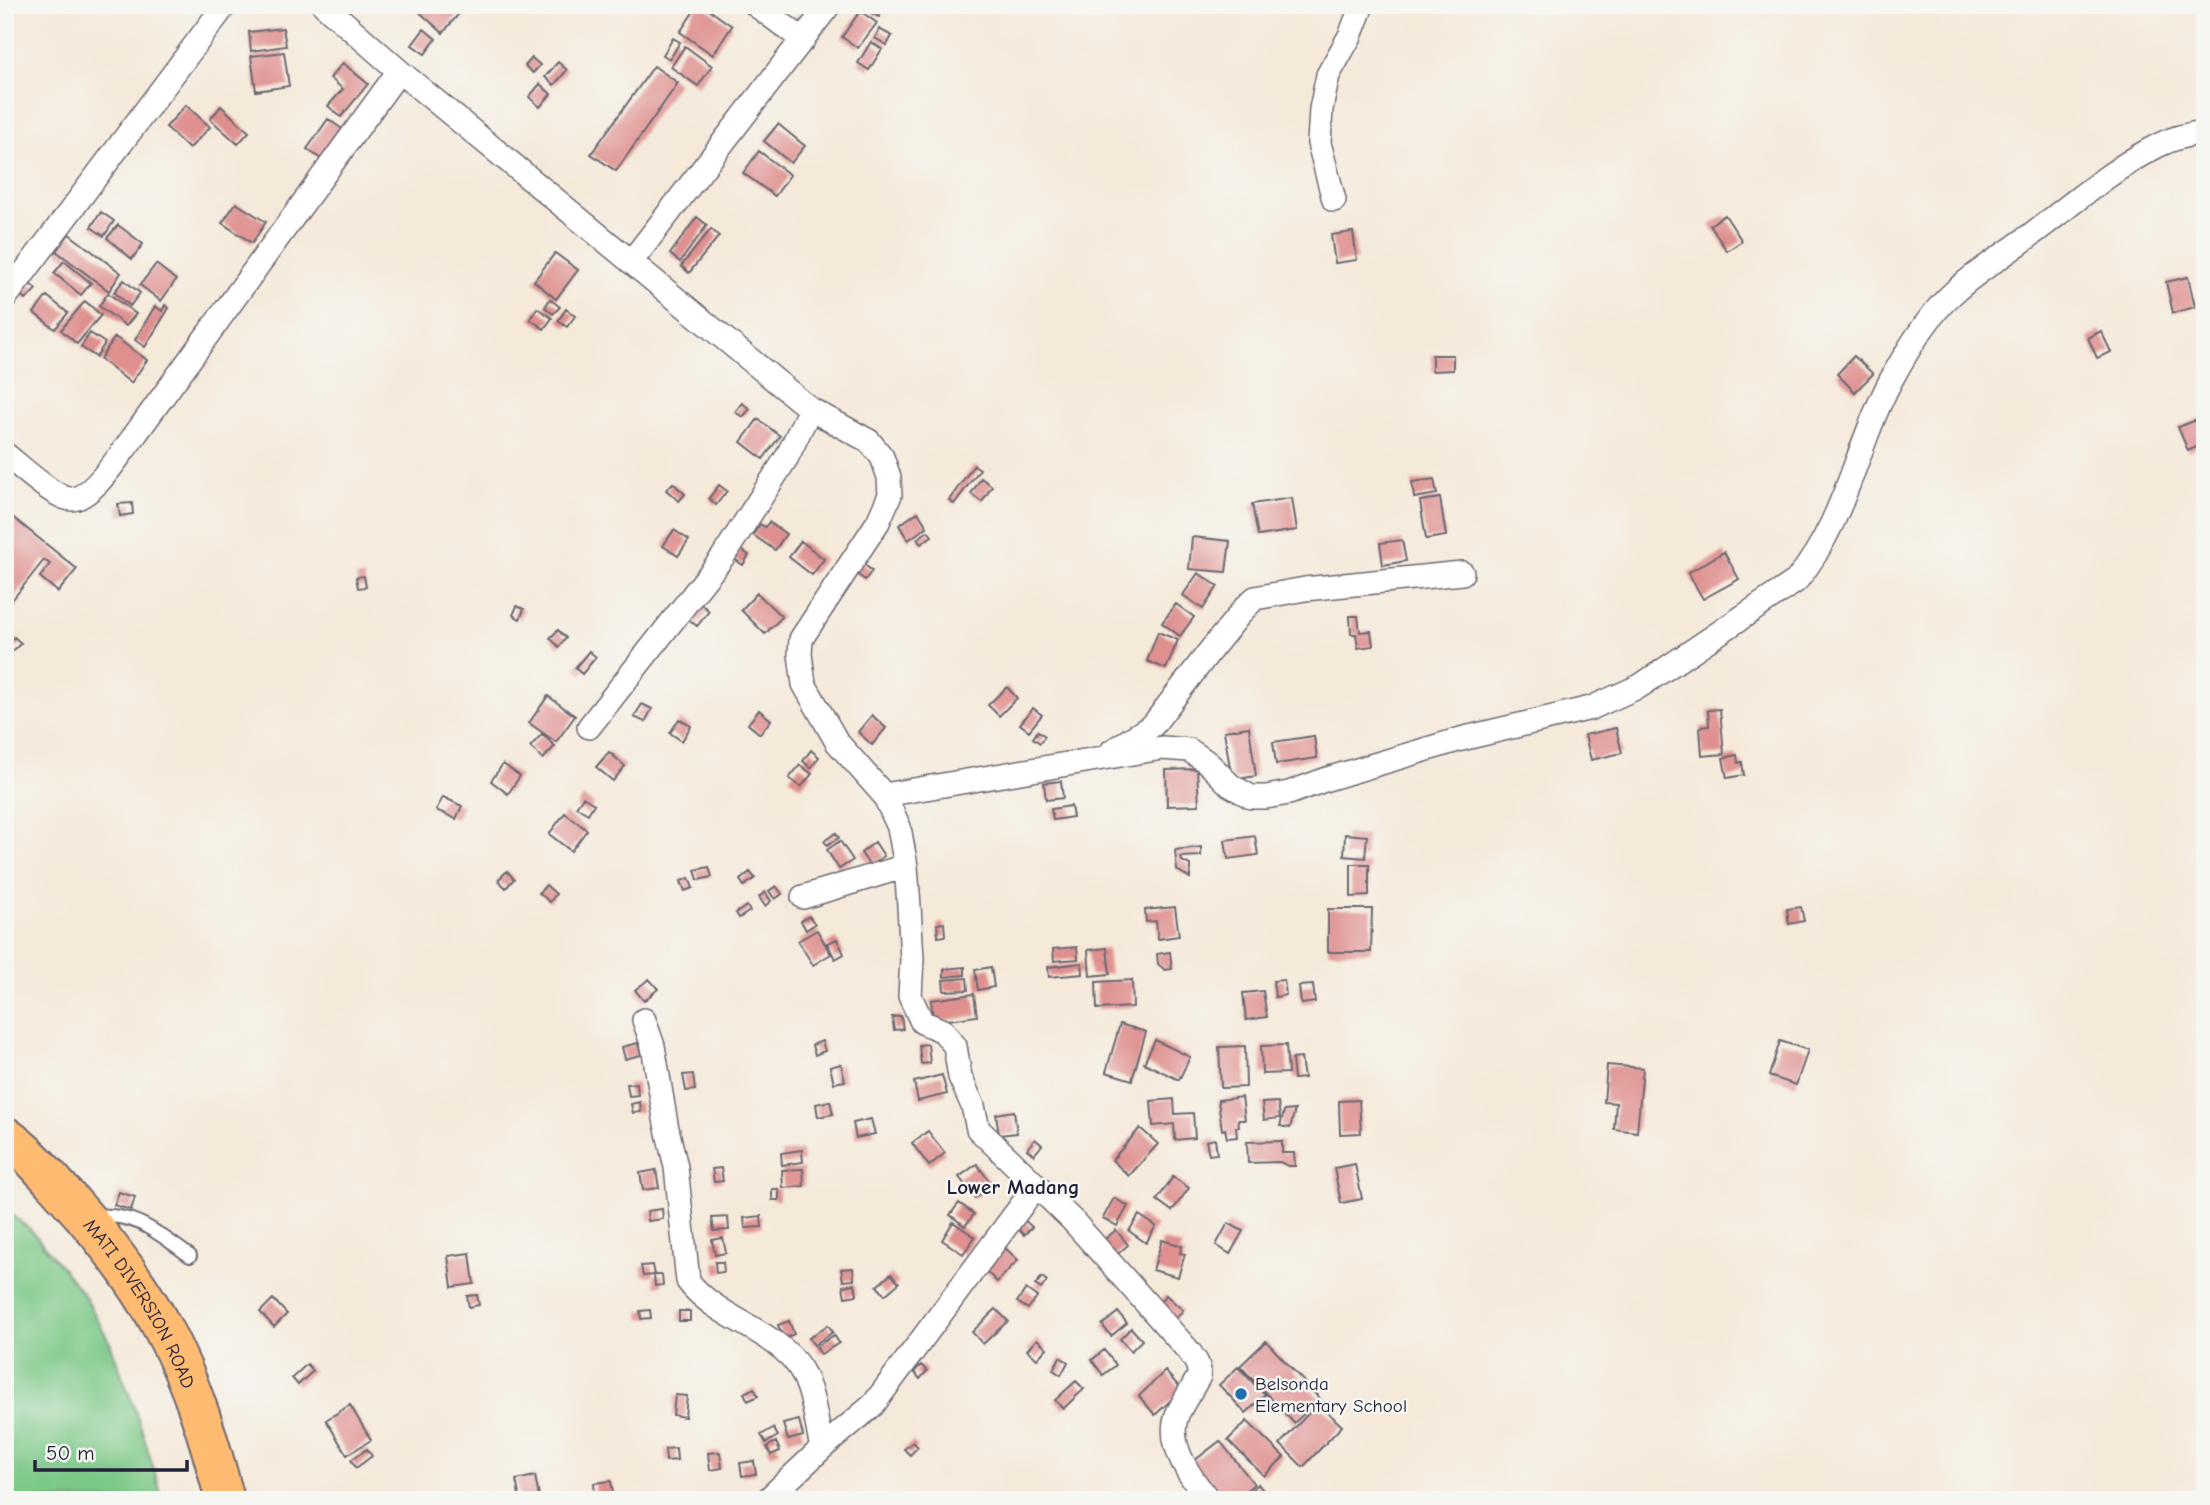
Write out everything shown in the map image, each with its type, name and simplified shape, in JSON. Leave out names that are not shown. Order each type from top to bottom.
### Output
[{"type":"highway","name":"MATI DIVERSION ROAD","points":[[5,1136],[84,1216],[135,1282],[164,1331],[191,1392],[212,1451],[225,1500]]},
{"type":"street","points":[[5,298],[225,5]]},
{"type":"street","points":[[324,5],[399,71],[810,409],[869,441],[882,457],[889,478],[890,495],[878,522],[801,639],[804,684],[836,743],[884,795],[899,827],[906,866],[912,959],[910,996],[922,1022],[943,1031],[955,1046],[960,1077],[973,1106],[978,1129],[1073,1221],[1197,1363],[1199,1376],[1177,1415],[1174,1436],[1182,1458],[1200,1490],[1209,1500]]},
{"type":"street","points":[[756,5],[803,40]]},
{"type":"street","points":[[631,262],[829,5]]},
{"type":"street","points":[[1334,200],[1319,143],[1321,109],[1328,75],[1350,36],[1362,5]]},
{"type":"street","points":[[5,454],[61,496],[72,499],[83,495],[92,487],[106,473],[399,71]]},
{"type":"street","points":[[884,795],[1162,748],[1189,750],[1207,762],[1230,785],[1251,797],[1266,797],[1289,793],[1461,739],[1591,708],[1640,687],[1796,581],[1812,562],[1828,533],[1876,412],[1895,372],[1926,323],[1952,294],[2126,165],[2161,144],[2205,132]]},
{"type":"street","points":[[589,727],[722,558],[787,457],[810,409]]},
{"type":"street","points":[[1104,757],[1153,725],[1255,598],[1305,589],[1462,573]]},
{"type":"street","points":[[803,897],[906,866]]},
{"type":"street","points":[[644,1020],[653,1046],[676,1167],[688,1281],[698,1294],[784,1351],[800,1369],[810,1393],[822,1448]]},
{"type":"street","points":[[767,1500],[873,1405],[1036,1186]]},
{"type":"lane","points":[[84,1216],[110,1214],[143,1223],[190,1256]]},
{"type":"green space","points":[[5,1210],[31,1230],[84,1295],[110,1343],[140,1424],[163,1500],[5,1500]]},
{"type":"building","points":[[417,5],[466,5],[443,33],[415,8]]},
{"type":"building","points":[[698,5],[702,5],[732,26],[713,55],[680,32]]},
{"type":"building","points":[[864,5],[885,5],[879,17],[863,8]]},
{"type":"building","points":[[860,11],[877,23],[858,48],[842,37]]},
{"type":"building","points":[[283,28],[286,46],[251,51],[249,32]]},
{"type":"building","points":[[424,29],[436,39],[425,54],[412,45]]},
{"type":"building","points":[[879,29],[892,36],[887,45],[875,38]]},
{"type":"building","points":[[673,38],[680,42],[670,59],[663,55]]},
{"type":"building","points":[[871,42],[882,49],[869,70],[858,63]]},
{"type":"building","points":[[685,46],[712,66],[698,86],[671,67]]},
{"type":"building","points":[[284,52],[289,86],[256,91],[251,56]]},
{"type":"building","points":[[532,58],[540,65],[533,73],[525,66]]},
{"type":"building","points":[[558,62],[567,70],[554,85],[545,77]]},
{"type":"building","points":[[343,63],[368,84],[341,117],[328,106],[343,89],[330,78]]},
{"type":"building","points":[[654,66],[678,83],[616,171],[591,154]]},
{"type":"building","points":[[540,84],[551,94],[540,107],[529,97]]},
{"type":"building","points":[[186,105],[210,127],[189,149],[166,127]]},
{"type":"building","points":[[221,106],[249,132],[238,144],[210,119]]},
{"type":"building","points":[[328,119],[342,129],[321,159],[307,149]]},
{"type":"building","points":[[778,124],[805,146],[791,163],[764,141]]},
{"type":"building","points":[[759,151],[790,175],[775,196],[743,173]]},
{"type":"building","points":[[236,203],[266,222],[252,243],[222,223]]},
{"type":"building","points":[[101,212],[114,221],[104,236],[91,227]]},
{"type":"building","points":[[1725,215],[1742,241],[1727,251],[1710,225]]},
{"type":"building","points":[[697,217],[707,225],[680,262],[670,254]]},
{"type":"building","points":[[118,225],[143,244],[132,259],[107,238]]},
{"type":"building","points":[[711,229],[719,236],[689,273],[681,266]]},
{"type":"building","points":[[1353,232],[1357,260],[1335,263],[1331,235]]},
{"type":"building","points":[[69,234],[121,273],[109,291],[56,251]]},
{"type":"building","points":[[555,253],[578,270],[556,299],[534,281]]},
{"type":"building","points":[[64,261],[91,283],[81,295],[54,273]]},
{"type":"building","points":[[156,264],[176,280],[161,301],[140,285]]},
{"type":"building","points":[[2188,277],[2195,307],[2173,313],[2166,282]]},
{"type":"building","points":[[124,280],[140,293],[130,306],[114,292]]},
{"type":"building","points":[[30,284],[36,289],[26,300],[21,295]]},
{"type":"building","points":[[108,293],[136,314],[126,326],[99,306]]},
{"type":"building","points":[[47,296],[68,313],[55,329],[34,313]]},
{"type":"building","points":[[550,299],[560,307],[553,314],[545,307]]},
{"type":"building","points":[[85,301],[101,315],[77,344],[61,330]]},
{"type":"building","points":[[165,305],[169,308],[145,347],[135,340],[155,306],[162,311]]},
{"type":"building","points":[[537,308],[552,318],[544,329],[530,319]]},
{"type":"building","points":[[566,309],[575,316],[567,327],[558,321]]},
{"type":"building","points":[[2101,331],[2111,352],[2097,358],[2088,338]]},
{"type":"building","points":[[90,333],[105,343],[96,357],[81,347]]},
{"type":"building","points":[[115,337],[147,360],[131,383],[100,359]]},
{"type":"building","points":[[1432,355],[1453,355],[1453,370],[1432,371]]},
{"type":"building","points":[[1854,356],[1873,374],[1855,392],[1837,374]]},
{"type":"building","points":[[742,403],[750,409],[743,417],[735,412]]},
{"type":"building","points":[[758,419],[780,436],[763,459],[741,442]]},
{"type":"building","points":[[2199,419],[2205,432],[2205,443],[2188,451],[2178,427]]},
{"type":"building","points":[[974,465],[980,469],[954,504],[949,500]]},
{"type":"building","points":[[981,478],[992,486],[982,502],[971,494]]},
{"type":"building","points":[[1434,479],[1437,494],[1414,498],[1412,482]]},
{"type":"building","points":[[673,483],[685,494],[679,501],[666,490]]},
{"type":"building","points":[[719,485],[727,491],[716,505],[709,498]]},
{"type":"building","points":[[1292,498],[1297,530],[1258,536],[1252,504]]},
{"type":"building","points":[[1440,498],[1446,536],[1426,539],[1420,501]]},
{"type":"building","points":[[132,503],[133,514],[120,516],[118,504]]},
{"type":"building","points":[[5,511],[77,569],[58,592],[40,577],[50,564],[44,560],[5,609]]},
{"type":"building","points":[[918,512],[927,527],[908,540],[899,525]]},
{"type":"building","points":[[769,522],[786,534],[775,550],[753,535],[760,524],[765,527]]},
{"type":"building","points":[[674,530],[689,540],[678,556],[663,546]]},
{"type":"building","points":[[928,531],[932,536],[921,544],[917,539]]},
{"type":"building","points":[[1192,537],[1230,541],[1226,572],[1189,569]]},
{"type":"building","points":[[1402,540],[1406,561],[1383,565],[1380,543]]},
{"type":"building","points":[[801,541],[824,559],[812,575],[789,557]]},
{"type":"building","points":[[737,547],[749,555],[743,565],[730,556]]},
{"type":"building","points":[[1724,552],[1739,579],[1703,599],[1688,573]]},
{"type":"building","points":[[859,560],[872,571],[865,580],[851,570]]},
{"type":"building","points":[[1198,573],[1218,586],[1203,609],[1183,595]]},
{"type":"building","points":[[364,576],[366,587],[358,588],[356,577]]},
{"type":"building","points":[[757,593],[782,617],[765,634],[741,610]]},
{"type":"building","points":[[697,600],[709,611],[697,626],[684,616]]},
{"type":"building","points":[[1176,604],[1194,617],[1180,636],[1162,623]]},
{"type":"building","points":[[517,606],[524,609],[520,619],[513,615]]},
{"type":"building","points":[[1350,616],[1358,616],[1360,632],[1371,631],[1373,646],[1358,648],[1356,634],[1351,634]]},
{"type":"building","points":[[558,630],[566,638],[559,647],[550,638]]},
{"type":"building","points":[[1158,632],[1178,640],[1166,669],[1147,661]]},
{"type":"building","points":[[14,637],[21,643],[11,653],[5,647]]},
{"type":"building","points":[[589,651],[596,657],[582,674],[575,668]]},
{"type":"building","points":[[1007,687],[1017,698],[999,716],[988,705]]},
{"type":"building","points":[[548,696],[575,716],[556,742],[529,723]]},
{"type":"building","points":[[642,704],[652,709],[645,722],[634,717]]},
{"type":"building","points":[[1033,708],[1042,715],[1029,731],[1020,724]]},
{"type":"building","points":[[1720,709],[1724,754],[1702,756],[1700,727],[1709,726],[1708,710]]},
{"type":"building","points":[[759,710],[771,720],[760,734],[748,724]]},
{"type":"building","points":[[872,715],[886,728],[872,745],[858,732]]},
{"type":"building","points":[[679,719],[691,726],[682,741],[670,733]]},
{"type":"building","points":[[1249,727],[1256,776],[1232,780],[1224,731]]},
{"type":"building","points":[[1616,728],[1622,753],[1591,760],[1585,735]]},
{"type":"building","points":[[1038,731],[1045,736],[1040,743],[1033,738]]},
{"type":"building","points":[[542,734],[555,746],[543,759],[530,747]]},
{"type":"building","points":[[1314,736],[1317,758],[1276,764],[1273,742]]},
{"type":"building","points":[[811,750],[819,757],[811,768],[803,761]]},
{"type":"building","points":[[609,752],[625,766],[613,781],[596,767]]},
{"type":"building","points":[[1737,755],[1738,763],[1742,762],[1744,775],[1727,778],[1723,758]]},
{"type":"building","points":[[503,764],[520,776],[508,794],[491,781]]},
{"type":"building","points":[[800,765],[812,774],[801,787],[789,778]]},
{"type":"building","points":[[1197,769],[1199,805],[1167,806],[1166,770]]},
{"type":"building","points":[[1061,781],[1063,798],[1046,800],[1044,783]]},
{"type":"building","points":[[443,797],[462,806],[456,819],[436,810]]},
{"type":"building","points":[[583,797],[594,804],[588,814],[576,807]]},
{"type":"building","points":[[1071,806],[1073,817],[1053,820],[1051,809]]},
{"type":"building","points":[[565,813],[587,830],[571,851],[549,834]]},
{"type":"building","points":[[836,833],[839,838],[827,845],[824,841]]},
{"type":"building","points":[[1345,834],[1367,836],[1365,858],[1344,856]]},
{"type":"building","points":[[1255,836],[1258,855],[1228,859],[1225,840]]},
{"type":"building","points":[[840,841],[853,860],[839,869],[827,850]]},
{"type":"building","points":[[875,842],[884,856],[870,866],[861,853]]},
{"type":"building","points":[[1201,847],[1201,856],[1181,857],[1182,861],[1190,865],[1190,878],[1177,870],[1175,850]]},
{"type":"building","points":[[1351,864],[1369,864],[1369,896],[1351,897]]},
{"type":"building","points":[[709,867],[712,877],[698,880],[695,870]]},
{"type":"building","points":[[507,871],[514,879],[506,888],[498,880]]},
{"type":"building","points":[[750,872],[755,878],[744,886],[740,880]]},
{"type":"building","points":[[689,878],[693,888],[685,891],[681,881]]},
{"type":"building","points":[[546,885],[556,894],[550,902],[539,893]]},
{"type":"building","points":[[776,886],[782,894],[775,899],[769,891]]},
{"type":"building","points":[[765,892],[771,901],[765,906],[759,897]]},
{"type":"building","points":[[747,906],[750,911],[739,918],[736,913]]},
{"type":"building","points":[[1175,907],[1179,936],[1158,939],[1156,921],[1146,922],[1145,910]]},
{"type":"building","points":[[1801,907],[1804,921],[1789,924],[1787,909]]},
{"type":"building","points":[[1328,909],[1372,909],[1371,952],[1328,952]]},
{"type":"building","points":[[809,916],[815,924],[806,930],[801,921]]},
{"type":"building","points":[[944,923],[945,936],[938,937],[937,924]]},
{"type":"building","points":[[817,930],[831,954],[813,965],[798,941]]},
{"type":"building","points":[[837,939],[844,954],[835,959],[827,943]]},
{"type":"building","points":[[1077,947],[1078,959],[1054,961],[1053,949]]},
{"type":"building","points":[[1107,948],[1110,974],[1090,976],[1088,950]]},
{"type":"building","points":[[1170,952],[1172,969],[1165,970],[1158,964],[1157,954]]},
{"type":"building","points":[[1082,963],[1083,974],[1049,977],[1048,967]]},
{"type":"building","points":[[965,967],[965,975],[944,977],[944,969]]},
{"type":"building","points":[[991,967],[994,987],[978,990],[975,970]]},
{"type":"building","points":[[967,978],[968,990],[944,991],[943,980]]},
{"type":"building","points":[[649,979],[658,989],[644,1001],[635,990]]},
{"type":"building","points":[[1132,980],[1133,1007],[1097,1009],[1096,982]]},
{"type":"building","points":[[1284,980],[1286,995],[1275,997],[1273,981]]},
{"type":"building","points":[[1313,985],[1315,1002],[1301,1004],[1299,986]]},
{"type":"building","points":[[1263,991],[1267,1017],[1246,1020],[1243,993]]},
{"type":"building","points":[[974,994],[977,1016],[933,1022],[931,1000]]},
{"type":"building","points":[[901,1016],[903,1029],[894,1030],[892,1017]]},
{"type":"building","points":[[1120,1024],[1146,1032],[1132,1080],[1106,1072]]},
{"type":"building","points":[[1155,1040],[1190,1057],[1179,1080],[1144,1063]]},
{"type":"building","points":[[822,1041],[825,1051],[815,1055],[812,1045]]},
{"type":"building","points":[[1780,1041],[1808,1050],[1796,1085],[1769,1076]]},
{"type":"building","points":[[638,1043],[641,1055],[625,1059],[622,1047]]},
{"type":"building","points":[[928,1044],[930,1063],[921,1064],[919,1045]]},
{"type":"building","points":[[1286,1045],[1288,1073],[1262,1074],[1261,1046]]},
{"type":"building","points":[[1245,1046],[1246,1087],[1221,1088],[1219,1047]]},
{"type":"building","points":[[1301,1058],[1304,1078],[1294,1079],[1292,1059]]},
{"type":"building","points":[[841,1064],[845,1081],[834,1083],[830,1067]]},
{"type":"building","points":[[1607,1065],[1643,1068],[1637,1132],[1614,1129],[1616,1103],[1604,1102]]},
{"type":"building","points":[[693,1074],[695,1090],[686,1091],[683,1075]]},
{"type":"building","points":[[942,1075],[947,1094],[918,1101],[914,1082]]},
{"type":"building","points":[[637,1083],[638,1095],[629,1096],[627,1084]]},
{"type":"building","points":[[1242,1097],[1245,1120],[1238,1120],[1237,1137],[1227,1138],[1225,1129],[1222,1130],[1218,1100]]},
{"type":"building","points":[[1174,1099],[1175,1114],[1193,1113],[1195,1138],[1175,1140],[1174,1124],[1153,1126],[1151,1101]]},
{"type":"building","points":[[1359,1100],[1361,1133],[1340,1134],[1339,1101]]},
{"type":"building","points":[[830,1101],[833,1114],[818,1117],[816,1104]]},
{"type":"building","points":[[640,1102],[641,1112],[633,1113],[631,1104]]},
{"type":"building","points":[[1278,1102],[1280,1118],[1264,1120],[1262,1103]]},
{"type":"building","points":[[1295,1110],[1290,1128],[1280,1126],[1284,1111]]},
{"type":"building","points":[[1014,1111],[1017,1133],[999,1135],[996,1114]]},
{"type":"building","points":[[871,1119],[875,1134],[856,1138],[853,1123]]},
{"type":"building","points":[[1140,1128],[1158,1144],[1129,1176],[1112,1160]]},
{"type":"building","points":[[928,1131],[945,1153],[929,1166],[912,1143]]},
{"type":"building","points":[[1035,1139],[1042,1145],[1034,1155],[1027,1149]]},
{"type":"building","points":[[1215,1139],[1217,1154],[1209,1155],[1206,1141]]},
{"type":"building","points":[[1282,1141],[1282,1153],[1294,1153],[1295,1166],[1280,1162],[1248,1163],[1247,1142]]},
{"type":"building","points":[[802,1150],[803,1162],[782,1165],[781,1153]]},
{"type":"building","points":[[977,1164],[992,1185],[975,1198],[959,1177]]},
{"type":"building","points":[[1355,1164],[1362,1199],[1341,1203],[1334,1168]]},
{"type":"building","points":[[721,1168],[723,1181],[714,1182],[712,1169]]},
{"type":"building","points":[[803,1169],[804,1186],[783,1188],[782,1170]]},
{"type":"building","points":[[656,1170],[659,1188],[643,1190],[640,1173]]},
{"type":"building","points":[[1173,1177],[1189,1188],[1172,1211],[1157,1200]]},
{"type":"building","points":[[772,1189],[779,1189],[779,1200],[772,1200]]},
{"type":"building","points":[[119,1192],[135,1197],[131,1210],[114,1205]]},
{"type":"building","points":[[1114,1198],[1128,1206],[1117,1226],[1103,1218]]},
{"type":"building","points":[[959,1203],[974,1214],[965,1226],[950,1215]]},
{"type":"building","points":[[662,1209],[663,1219],[648,1221],[647,1211]]},
{"type":"building","points":[[1139,1215],[1156,1226],[1146,1243],[1129,1231]]},
{"type":"building","points":[[761,1216],[762,1227],[745,1228],[744,1218]]},
{"type":"building","points":[[728,1217],[729,1230],[714,1231],[712,1218]]},
{"type":"building","points":[[1023,1219],[1032,1227],[1024,1235],[1016,1227]]},
{"type":"building","points":[[953,1222],[975,1237],[963,1254],[942,1240]]},
{"type":"building","points":[[1228,1223],[1243,1231],[1230,1254],[1216,1245]]},
{"type":"building","points":[[1116,1230],[1128,1245],[1112,1259],[1099,1244]]},
{"type":"building","points":[[723,1238],[726,1253],[715,1255],[712,1240]]},
{"type":"building","points":[[1162,1240],[1182,1246],[1180,1253],[1185,1254],[1178,1277],[1153,1270]]},
{"type":"building","points":[[1003,1246],[1018,1260],[997,1282],[983,1268]]},
{"type":"building","points":[[470,1253],[474,1284],[452,1287],[448,1256]]},
{"type":"building","points":[[715,1262],[723,1262],[724,1272],[716,1273]]},
{"type":"building","points":[[652,1265],[654,1275],[643,1276],[641,1266]]},
{"type":"building","points":[[853,1268],[854,1280],[843,1281],[841,1269]]},
{"type":"building","points":[[891,1274],[899,1283],[885,1295],[877,1286]]},
{"type":"building","points":[[654,1275],[662,1275],[663,1285],[655,1286]]},
{"type":"building","points":[[1042,1277],[1047,1281],[1041,1289],[1035,1285]]},
{"type":"building","points":[[855,1284],[857,1295],[845,1297],[843,1286]]},
{"type":"building","points":[[1026,1289],[1037,1297],[1028,1309],[1017,1302]]},
{"type":"building","points":[[477,1295],[479,1305],[469,1307],[467,1296]]},
{"type":"building","points":[[1166,1295],[1183,1310],[1171,1325],[1153,1310]]},
{"type":"building","points":[[273,1299],[287,1314],[274,1327],[260,1312]]},
{"type":"building","points":[[996,1309],[1008,1321],[983,1344],[972,1332]]},
{"type":"building","points":[[650,1310],[651,1318],[641,1319],[640,1311]]},
{"type":"building","points":[[679,1311],[690,1311],[690,1321],[679,1321]]},
{"type":"building","points":[[1118,1312],[1127,1323],[1111,1336],[1102,1325]]},
{"type":"building","points":[[789,1321],[794,1334],[784,1339],[778,1325]]},
{"type":"building","points":[[828,1325],[833,1332],[814,1345],[809,1338]]},
{"type":"building","points":[[1131,1328],[1142,1340],[1131,1351],[1120,1339]]},
{"type":"building","points":[[834,1335],[839,1343],[821,1354],[816,1347]]},
{"type":"building","points":[[1037,1339],[1047,1348],[1037,1359],[1027,1350]]},
{"type":"building","points":[[1266,1341],[1320,1399],[1294,1423],[1240,1366]]},
{"type":"building","points":[[1104,1350],[1116,1365],[1103,1375],[1092,1360]]},
{"type":"building","points":[[1060,1357],[1068,1362],[1061,1375],[1053,1370]]},
{"type":"building","points":[[307,1364],[313,1371],[298,1385],[292,1378]]},
{"type":"building","points":[[921,1365],[927,1371],[920,1379],[914,1372]]},
{"type":"building","points":[[1238,1367],[1265,1395],[1246,1413],[1219,1385]]},
{"type":"building","points":[[1165,1371],[1182,1390],[1155,1415],[1139,1396]]},
{"type":"building","points":[[1076,1381],[1084,1389],[1063,1409],[1055,1400]]},
{"type":"building","points":[[754,1388],[758,1396],[748,1401],[744,1393]]},
{"type":"building","points":[[675,1395],[687,1396],[685,1417],[673,1415]]},
{"type":"building","points":[[1318,1403],[1342,1426],[1303,1467],[1280,1444]]},
{"type":"building","points":[[350,1405],[371,1440],[347,1455],[326,1420]]},
{"type":"building","points":[[799,1420],[803,1436],[788,1440],[783,1424]]},
{"type":"building","points":[[1247,1421],[1284,1457],[1264,1476],[1228,1440]]},
{"type":"building","points":[[773,1428],[778,1436],[766,1443],[761,1435]]},
{"type":"building","points":[[1220,1441],[1254,1484],[1235,1500],[1219,1500],[1190,1464]]},
{"type":"building","points":[[776,1442],[780,1451],[771,1455],[767,1447]]},
{"type":"building","points":[[913,1442],[918,1447],[910,1455],[904,1449]]},
{"type":"building","points":[[676,1448],[677,1460],[666,1461],[665,1449]]},
{"type":"building","points":[[367,1449],[372,1456],[356,1468],[351,1460]]},
{"type":"building","points":[[720,1452],[722,1468],[710,1470],[708,1453]]},
{"type":"building","points":[[754,1461],[756,1474],[742,1476],[740,1463]]},
{"type":"building","points":[[535,1476],[539,1497],[520,1500],[516,1480]]},
{"type":"building","points":[[611,1481],[613,1493],[595,1495],[594,1483]]},
{"type":"building","points":[[1258,1484],[1271,1500],[1240,1500]]},
{"type":"place","name":"Belsonda Elementary School","points":[[1241,1394]]},
{"type":"district","name":"Lower Madang","points":[[1013,1187]]}]
